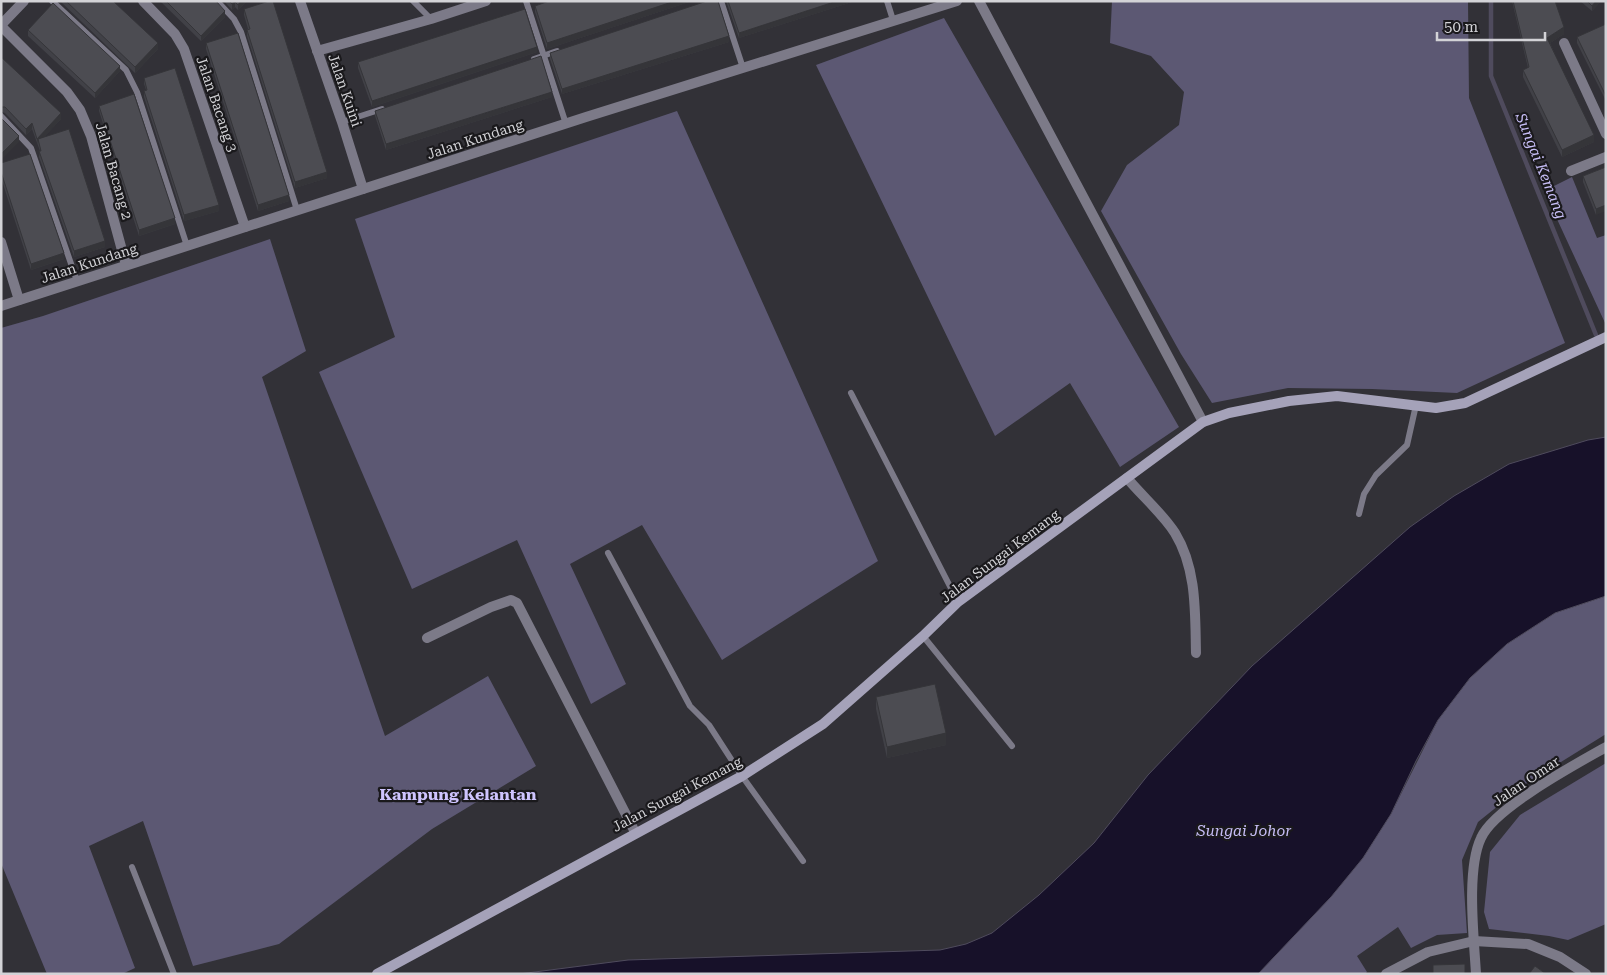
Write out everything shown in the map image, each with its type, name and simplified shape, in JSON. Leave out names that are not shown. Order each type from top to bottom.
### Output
[{"type":"street","points":[[1,25],[24,1]]},
{"type":"street","name":"Jalan Bacang 3","points":[[144,1],[175,34],[184,48],[245,227]]},
{"type":"street","name":"Jalan Kuini","points":[[300,1],[363,189]]},
{"type":"street","points":[[317,52],[431,19],[472,3],[486,1]]},
{"type":"street","name":"Jalan Kundang","points":[[1,306],[566,124],[958,1]]},
{"type":"street","points":[[979,1],[1203,422]]},
{"type":"street","name":"Jalan Bacang 2","points":[[1,25],[67,92],[80,110],[91,136],[126,265]]},
{"type":"street","points":[[1564,43],[1606,134]]},
{"type":"street","points":[[1571,171],[1606,157]]},
{"type":"street","points":[[1,242],[19,300]]},
{"type":"street","name":"Jalan Sungai Kemang","points":[[377,974],[635,832],[742,776],[822,724],[923,636],[958,602],[1203,422],[1289,401],[1336,396],[1436,408],[1465,403],[1606,337]]},
{"type":"street","points":[[1126,478],[1174,532],[1185,553],[1194,594],[1196,654]]},
{"type":"street","points":[[426,638],[491,606],[511,600],[517,603],[635,832]]},
{"type":"street","name":"Jalan Omar","points":[[1476,974],[1474,868],[1477,850],[1486,829],[1506,810],[1606,747]]},
{"type":"street","points":[[1386,974],[1428,952],[1474,941],[1528,944],[1560,957],[1586,974]]},
{"type":"lane","points":[[52,1],[126,70],[137,92],[187,246]]},
{"type":"lane","points":[[217,1],[234,18],[241,32],[297,210]]},
{"type":"lane","points":[[413,1],[431,19]]},
{"type":"lane","points":[[526,1],[566,124]]},
{"type":"lane","points":[[722,1],[744,68]]},
{"type":"lane","points":[[887,1],[893,20]]},
{"type":"lane","points":[[525,62],[562,50]]},
{"type":"lane","points":[[342,122],[388,107]]},
{"type":"lane","points":[[1,116],[31,148],[77,281]]},
{"type":"lane","points":[[851,393],[958,602]]},
{"type":"lane","points":[[1359,514],[1364,494],[1376,476],[1408,445],[1416,405]]},
{"type":"lane","points":[[608,553],[690,706],[709,725],[742,776],[803,861]]},
{"type":"lane","points":[[923,636],[1012,746]]},
{"type":"lane","points":[[132,867],[174,974]]},
{"type":"shaded area","points":[[1112,1],[1468,1],[1469,98],[1565,343],[1457,393],[1288,388],[1212,403],[1181,354],[1101,211],[1127,165],[1179,125],[1184,92],[1151,56],[1110,43]]},
{"type":"shaded area","points":[[944,18],[1179,427],[1120,467],[1070,383],[995,436],[816,65]]},
{"type":"shaded area","points":[[677,111],[878,561],[722,660],[642,525],[570,564],[626,684],[591,704],[517,540],[412,589],[319,372],[395,337],[355,219]]},
{"type":"shaded area","points":[[1572,177],[1597,238],[1606,235],[1606,325],[1544,191]]},
{"type":"shaded area","points":[[270,239],[306,351],[262,377],[385,736],[488,676],[536,766],[432,829],[279,944],[193,966],[143,821],[89,846],[135,968],[122,974],[47,974],[1,863],[1,328],[43,316]]},
{"type":"shaded area","points":[[1606,596],[1606,734],[1524,785],[1478,822],[1462,860],[1467,933],[1437,935],[1411,948],[1398,927],[1357,956],[1367,972],[1365,974],[1258,974],[1391,814],[1438,720],[1470,678],[1507,644],[1555,613]]},
{"type":"shaded area","points":[[1606,763],[1606,924],[1568,940],[1489,929],[1484,912],[1490,852],[1520,815]]},
{"type":"water","name":"Sungai Johor","points":[[1606,437],[1606,596],[1555,613],[1507,644],[1470,678],[1438,720],[1391,814],[1363,858],[1331,897],[1258,974],[519,974],[628,960],[940,950],[966,944],[992,933],[1039,895],[1094,843],[1148,775],[1252,666],[1410,527],[1454,496],[1509,464],[1588,440]]},
{"type":"building","points":[[66,1],[113,1],[158,43],[135,67]]},
{"type":"building","points":[[166,1],[216,1],[225,11],[201,36]]},
{"type":"building","points":[[229,1],[241,1],[238,5],[235,2],[232,4]]},
{"type":"building","points":[[273,1],[327,172],[295,182],[247,30],[250,29],[244,9]]},
{"type":"building","points":[[549,1],[675,1],[547,43],[535,6]]},
{"type":"building","points":[[707,1],[718,1],[729,36],[562,89],[550,53]]},
{"type":"building","points":[[728,1],[837,1],[739,33]]},
{"type":"building","points":[[1513,1],[1555,1],[1564,27],[1547,38],[1594,135],[1562,150],[1523,70],[1529,67]]},
{"type":"building","points":[[1587,1],[1596,1],[1592,6]]},
{"type":"building","points":[[53,3],[120,66],[95,93],[28,30]]},
{"type":"building","points":[[525,9],[537,47],[372,101],[358,62]]},
{"type":"building","points":[[1606,24],[1606,96],[1577,37]]},
{"type":"building","points":[[238,33],[289,195],[258,205],[206,43]]},
{"type":"building","points":[[541,56],[552,92],[386,144],[375,111]]},
{"type":"building","points":[[1,57],[61,113],[37,139],[32,123],[26,129],[5,107],[1,107]]},
{"type":"building","points":[[175,68],[219,205],[184,215],[144,91],[147,90],[144,78]]},
{"type":"building","points":[[134,94],[175,218],[139,230],[99,106]]},
{"type":"building","points":[[1,118],[19,136],[1,154]]},
{"type":"building","points":[[69,129],[105,241],[74,251],[39,151],[41,151],[38,139]]},
{"type":"building","points":[[30,154],[64,253],[31,264],[1,172],[1,163]]},
{"type":"building","points":[[1606,167],[1606,205],[1596,209],[1583,176]]},
{"type":"building","points":[[935,684],[946,733],[887,747],[876,697]]},
{"type":"building","points":[[1465,964],[1465,974],[1433,974],[1433,965]]},
{"type":"building","points":[[1535,966],[1546,974],[1529,974]]},
{"type":"waterway","name":"Sungai Kemang","points":[[1491,1],[1491,76],[1596,335]]},
{"type":"district","name":"Kampung Kelantan","points":[[458,794]]}]
